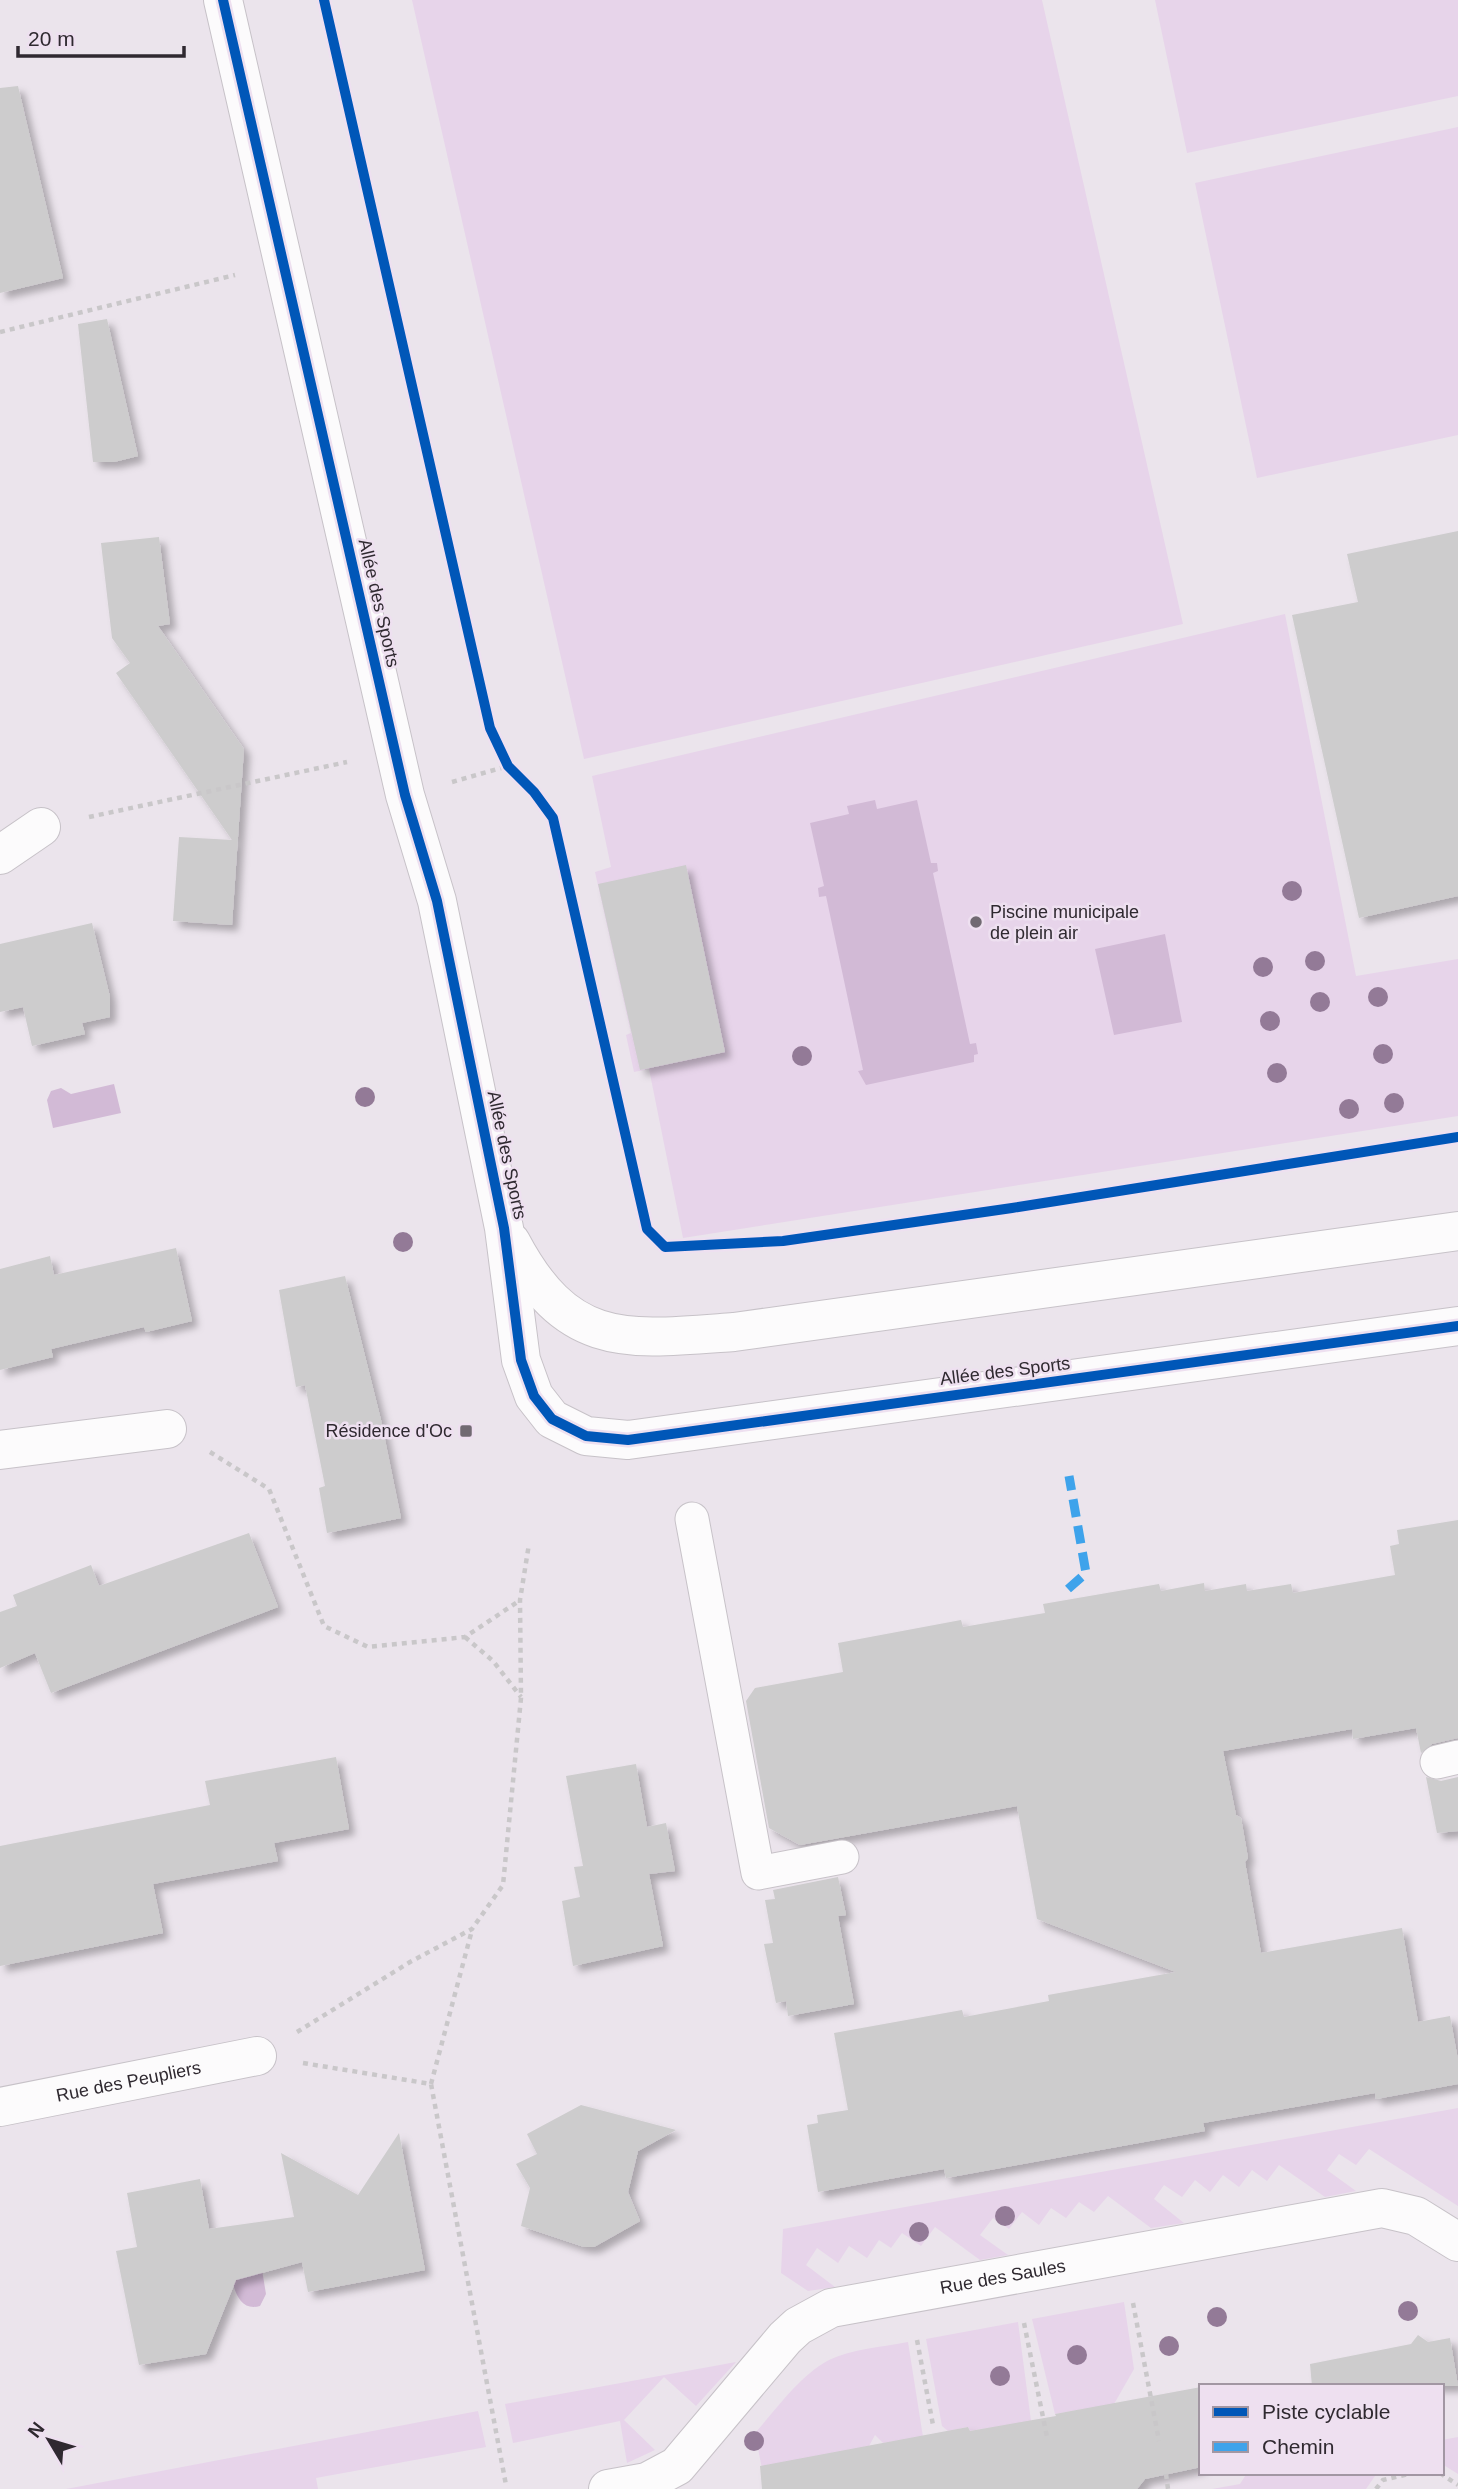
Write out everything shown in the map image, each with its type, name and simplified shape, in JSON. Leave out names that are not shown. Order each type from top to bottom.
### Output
[{"type":"street","name":"Allée des Sports","points":[[223,0],[405,794],[437,901],[504,1228],[520,1360],[534,1396],[552,1419],[586,1436],[628,1440],[1458,1326]]},
{"type":"street","points":[[0,855],[41,827]]},
{"type":"street","name":"Allée des Sports","points":[[504,1228],[525,1268],[544,1295],[573,1318],[605,1331],[640,1339],[734,1332],[1458,1231]]},
{"type":"street","points":[[0,1450],[167,1429]]},
{"type":"street","name":"Rue des Peupliers","points":[[0,2107],[257,2056]]},
{"type":"street","name":"Rue des Saules","points":[[608,2489],[647,2482],[677,2466],[785,2338],[798,2326],[831,2308],[1382,2207],[1416,2216],[1458,2242]]},
{"type":"lane","points":[[692,1519],[758,1873],[842,1857]]},
{"type":"path","points":[[0,332],[283,263]]},
{"type":"path","points":[[41,827],[353,761]]},
{"type":"path","points":[[405,794],[510,766]]},
{"type":"path","points":[[167,1429],[269,1489],[324,1626],[368,1647],[466,1637],[520,1601]]},
{"type":"path","points":[[506,2485],[431,2084],[472,1929],[503,1885],[522,1698],[520,1601],[529,1544]]},
{"type":"path","points":[[466,1637],[493,1661],[522,1698]]},
{"type":"path","points":[[257,2056],[410,1962],[472,1929]]},
{"type":"path","points":[[257,2056],[431,2084]]},
{"type":"path","points":[[1131,2292],[1159,2441]]},
{"type":"path","points":[[1022,2312],[1047,2437]]},
{"type":"path","points":[[915,2333],[933,2426]]},
{"type":"path","points":[[1166,2474],[1168,2489]]},
{"type":"path","points":[[1376,2489],[1383,2480],[1404,2475]]},
{"type":"path","points":[[1443,2475],[1458,2485]]},
{"type":"shaded area","points":[[412,0],[1042,0],[1183,624],[584,759]]},
{"type":"shaded area","points":[[1155,0],[1458,0],[1458,96],[1187,153]]},
{"type":"shaded area","points":[[1458,127],[1458,435],[1257,478],[1195,183]]},
{"type":"shaded area","name":"Piscine municipale de plein air","points":[[1285,614],[1356,976],[1458,959],[1458,1116],[683,1238],[649,1069],[634,1072],[626,1035],[631,1033],[595,872],[611,867],[592,776]]},
{"type":"shaded area","points":[[875,800],[877,809],[917,800],[931,863],[937,863],[938,871],[933,873],[970,1044],[976,1043],[978,1054],[974,1055],[974,1062],[866,1085],[858,1071],[863,1070],[826,896],[819,897],[818,888],[824,886],[810,823],[849,814],[847,806]]},
{"type":"shaded area","points":[[1165,934],[1182,1022],[1114,1035],[1095,949]]},
{"type":"shaded area","points":[[114,1084],[121,1113],[53,1128],[47,1100],[51,1091],[61,1088],[71,1094]]},
{"type":"shaded area","points":[[1458,2108],[1458,2206],[1369,2149],[1356,2165],[1339,2154],[1327,2170],[1356,2191],[1325,2197],[1279,2165],[1267,2181],[1252,2170],[1239,2187],[1223,2175],[1210,2192],[1195,2180],[1182,2197],[1164,2185],[1154,2199],[1184,2223],[1151,2228],[1108,2196],[1094,2212],[1079,2202],[1066,2218],[1051,2208],[1039,2225],[1022,2212],[1009,2229],[993,2218],[980,2235],[1008,2255],[980,2260],[935,2227],[921,2246],[902,2233],[891,2248],[879,2240],[867,2258],[849,2246],[838,2263],[817,2248],[806,2265],[835,2287],[808,2291],[781,2273],[783,2229]]},
{"type":"shaded area","points":[[256,2234],[266,2294],[260,2306],[250,2307],[242,2302],[233,2284],[226,2239]]},
{"type":"shaded area","points":[[1124,2302],[1134,2369],[1114,2404],[1055,2414],[1032,2319]]},
{"type":"shaded area","points":[[1018,2322],[1031,2421],[970,2431],[968,2427],[948,2431],[942,2426],[926,2339]]},
{"type":"shaded area","points":[[908,2342],[923,2437],[883,2443],[875,2435],[869,2446],[776,2489],[762,2469],[755,2433],[789,2394],[808,2374],[838,2356]]},
{"type":"shaded area","points":[[736,2362],[696,2406],[664,2377],[624,2420],[655,2450],[627,2463],[620,2421],[513,2443],[505,2404]]},
{"type":"shaded area","points":[[478,2411],[486,2447],[316,2478],[318,2489],[66,2489]]},
{"type":"shaded area","points":[[1458,2437],[1458,2474],[1444,2465],[1444,2440]]},
{"type":"shaded area","points":[[1246,2475],[1376,2475],[1366,2489],[1212,2489],[1240,2484]]},
{"type":"building","points":[[18,86],[63,278],[0,293],[0,88]]},
{"type":"building","points":[[107,319],[138,456],[114,462],[93,462],[78,324]]},
{"type":"building","points":[[1458,531],[1458,896],[1359,918],[1292,615],[1358,602],[1347,554]]},
{"type":"building","points":[[159,537],[170,624],[158,626],[244,749],[232,925],[173,921],[179,837],[232,840],[116,673],[130,663],[112,638],[101,543]]},
{"type":"building","points":[[686,865],[725,1052],[640,1070],[598,884]]},
{"type":"building","points":[[92,923],[110,997],[110,1017],[82,1023],[85,1034],[32,1046],[23,1007],[0,1012],[0,944]]},
{"type":"building","points":[[176,1248],[192,1321],[146,1332],[144,1327],[51,1349],[53,1357],[0,1370],[0,1269],[50,1256],[54,1275]]},
{"type":"building","points":[[345,1276],[381,1420],[401,1518],[327,1533],[319,1488],[325,1486],[305,1385],[296,1387],[279,1290]]},
{"type":"building","points":[[1458,1520],[1458,1738],[1432,1744],[1421,1753],[1416,1728],[1353,1739],[1352,1729],[1223,1751],[1236,1815],[1241,1818],[1248,1858],[1245,1862],[1261,1953],[1402,1928],[1418,2022],[1450,2016],[1458,2060],[1458,2084],[1376,2099],[1375,2093],[1203,2123],[1205,2131],[946,2178],[944,2169],[818,2192],[807,2125],[818,2123],[817,2115],[848,2110],[834,2033],[962,2010],[964,2017],[1049,2001],[1048,1995],[1176,1972],[1037,1919],[1017,1806],[800,1845],[769,1828],[746,1701],[755,1688],[843,1672],[838,1643],[961,1620],[963,1627],[1045,1613],[1043,1604],[1159,1584],[1161,1591],[1204,1583],[1205,1591],[1246,1584],[1247,1591],[1291,1584],[1293,1593],[1395,1575],[1390,1546],[1399,1544],[1397,1530]]},
{"type":"building","points":[[249,1533],[278,1607],[51,1693],[35,1653],[0,1668],[0,1612],[17,1606],[13,1595],[91,1565],[99,1586]]},
{"type":"building","points":[[336,1757],[349,1829],[274,1843],[278,1861],[153,1884],[163,1933],[0,1966],[0,1846],[210,1805],[205,1781]]},
{"type":"building","points":[[636,1764],[647,1827],[666,1823],[675,1871],[649,1874],[663,1946],[573,1966],[562,1901],[580,1897],[574,1867],[583,1866],[566,1776]]},
{"type":"building","points":[[1426,1777],[1441,1781],[1458,1777],[1458,1831],[1437,1833]]},
{"type":"building","points":[[838,1877],[846,1915],[838,1916],[854,2004],[788,2016],[786,2001],[776,2003],[764,1944],[773,1943],[765,1900],[775,1899],[773,1890]]},
{"type":"building","points":[[581,2105],[676,2130],[638,2151],[628,2192],[640,2221],[594,2247],[584,2247],[521,2226],[530,2188],[516,2164],[537,2154],[527,2134]]},
{"type":"building","points":[[399,2133],[425,2270],[308,2292],[302,2262],[236,2280],[206,2354],[139,2365],[116,2251],[137,2247],[127,2193],[200,2179],[209,2229],[294,2217],[281,2153],[358,2195]]},
{"type":"building","points":[[1418,2335],[1428,2342],[1450,2338],[1458,2386],[1312,2384],[1310,2364],[1411,2344]]},
{"type":"building","points":[[1199,2387],[1199,2467],[1145,2479],[1137,2489],[762,2489],[760,2466],[968,2427],[970,2431],[1056,2416],[1055,2414]]},
{"type":"marked path","points":[[1068,1589],[1086,1573],[1069,1476]]},
{"type":"cycle path","points":[[223,0],[405,795],[437,901],[504,1228],[521,1360],[534,1396],[552,1419],[586,1436],[628,1440],[1458,1326]]},
{"type":"cycle path","points":[[324,0],[490,728],[508,766],[534,792],[553,818],[647,1229],[665,1247],[783,1241],[1012,1208],[1458,1137]]},
{"type":"place","name":"Piscine municipale de plein air","points":[[976,922]]},
{"type":"place","name":"Résidence d'Oc","points":[[466,1431]]}]
